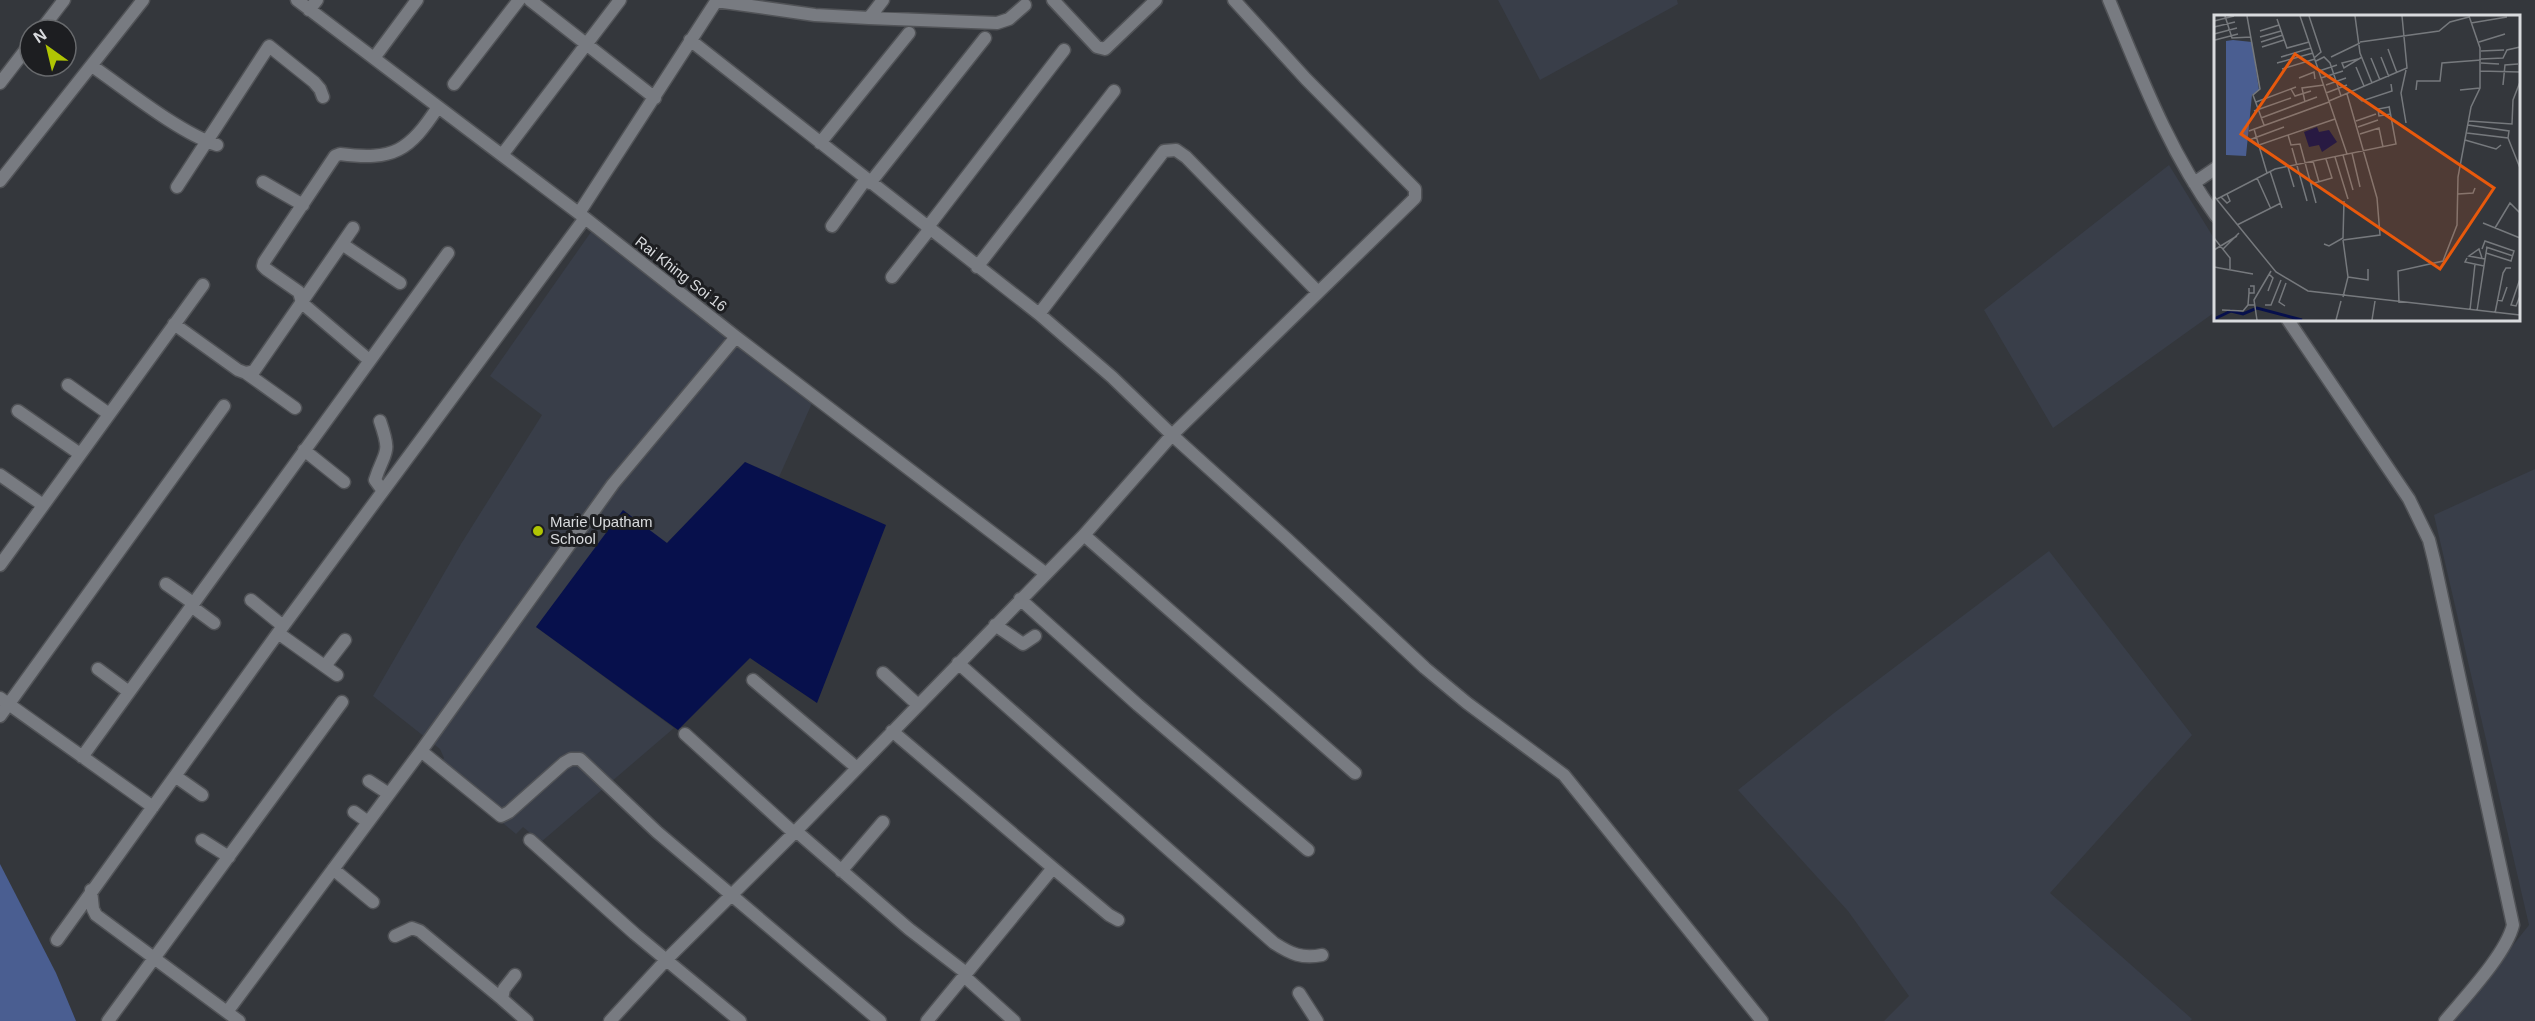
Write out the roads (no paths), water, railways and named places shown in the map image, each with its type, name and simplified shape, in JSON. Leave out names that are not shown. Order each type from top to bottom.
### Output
[{"type":"street","points":[[50,18],[64,0]]},
{"type":"street","points":[[0,181],[144,0]]},
{"type":"street","name":"Rai Khing Soi 16","points":[[297,0],[313,5],[374,58],[582,215],[736,337],[1045,573]]},
{"type":"street","points":[[374,58],[417,0]]},
{"type":"street","points":[[454,84],[519,0]]},
{"type":"street","points":[[530,0],[588,43],[655,98]]},
{"type":"street","points":[[502,155],[620,0]]},
{"type":"street","points":[[869,18],[883,0]]},
{"type":"street","points":[[1053,0],[1097,47],[1105,49],[1156,0]]},
{"type":"street","points":[[610,1021],[667,959],[795,832],[1084,535],[1172,435],[1317,291],[1415,198],[1415,189],[1306,79],[1234,0]]},
{"type":"street","points":[[2109,0],[2157,115],[2194,183],[2214,213]]},
{"type":"street","points":[[57,940],[582,215],[690,40],[717,1],[815,15],[998,22],[1009,19],[1025,5]]},
{"type":"street","points":[[820,143],[909,33]]},
{"type":"street","points":[[832,226],[985,38]]},
{"type":"street","points":[[690,40],[1039,314],[1112,377],[1425,668],[1494,724],[1552,764],[1564,775],[1762,1021]]},
{"type":"street","points":[[177,187],[211,143],[269,46],[314,82],[323,97]]},
{"type":"street","points":[[892,277],[1064,50]]},
{"type":"street","points":[[0,83],[18,60]]},
{"type":"street","points":[[92,66],[211,143]]},
{"type":"street","points":[[977,267],[1114,91]]},
{"type":"street","points":[[369,360],[302,303],[300,292],[263,266],[338,154],[379,155],[400,151],[423,129],[438,106]]},
{"type":"street","points":[[1039,314],[1164,151],[1171,149],[1186,157],[1317,291]]},
{"type":"street","points":[[2194,183],[2214,169]]},
{"type":"street","points":[[263,182],[303,205]]},
{"type":"street","points":[[246,373],[254,370],[353,228]]},
{"type":"street","points":[[342,244],[400,283]]},
{"type":"street","points":[[82,757],[448,253]]},
{"type":"street","points":[[0,565],[203,285]]},
{"type":"street","points":[[2289,321],[2415,507],[2429,540],[2434,560],[2513,925],[2510,937],[2501,951],[2445,1021]]},
{"type":"street","points":[[174,324],[295,408]]},
{"type":"street","points":[[227,1011],[421,751],[613,484],[736,337]]},
{"type":"street","points":[[68,385],[109,414]]},
{"type":"street","points":[[0,716],[4,701],[224,406]]},
{"type":"street","points":[[18,411],[80,454]]},
{"type":"street","points":[[380,421],[388,444],[385,459],[375,480],[383,491]]},
{"type":"street","points":[[304,450],[344,482]]},
{"type":"street","points":[[0,475],[43,505]]},
{"type":"street","points":[[1084,535],[1355,773]]},
{"type":"street","points":[[166,584],[214,623]]},
{"type":"street","points":[[1020,599],[1145,712],[1308,850]]},
{"type":"street","points":[[251,600],[280,629],[337,675]]},
{"type":"street","points":[[995,625],[1023,644],[1035,636]]},
{"type":"street","points":[[326,666],[345,640]]},
{"type":"street","points":[[958,663],[1274,943],[1301,957],[1322,954]]},
{"type":"street","points":[[98,669],[129,692]]},
{"type":"street","points":[[883,673],[918,705]]},
{"type":"street","points":[[753,680],[857,768]]},
{"type":"street","points":[[4,701],[153,807]]},
{"type":"street","points":[[108,1021],[342,702]]},
{"type":"street","points":[[892,731],[1109,915],[1118,920]]},
{"type":"street","points":[[685,734],[795,832],[965,974],[1014,1021]]},
{"type":"street","points":[[421,751],[501,816],[509,812],[564,763],[571,759],[580,759],[657,832],[880,1021]]},
{"type":"street","points":[[175,776],[202,795]]},
{"type":"street","points":[[369,781],[389,794]]},
{"type":"street","points":[[354,812],[368,822]]},
{"type":"street","points":[[841,871],[883,822]]},
{"type":"street","points":[[202,840],[230,857]]},
{"type":"street","points":[[530,840],[635,934],[740,1021]]},
{"type":"street","points":[[927,1021],[1053,868]]},
{"type":"street","points":[[333,869],[373,903]]},
{"type":"street","points":[[91,890],[96,915],[239,1021]]},
{"type":"street","points":[[395,936],[412,928],[420,931],[527,1021]]},
{"type":"street","points":[[502,999],[504,989],[514,975]]},
{"type":"street","points":[[1299,993],[1317,1021]]},
{"type":"place","name":"Marie Upatham School","points":[[538,531]]}]
